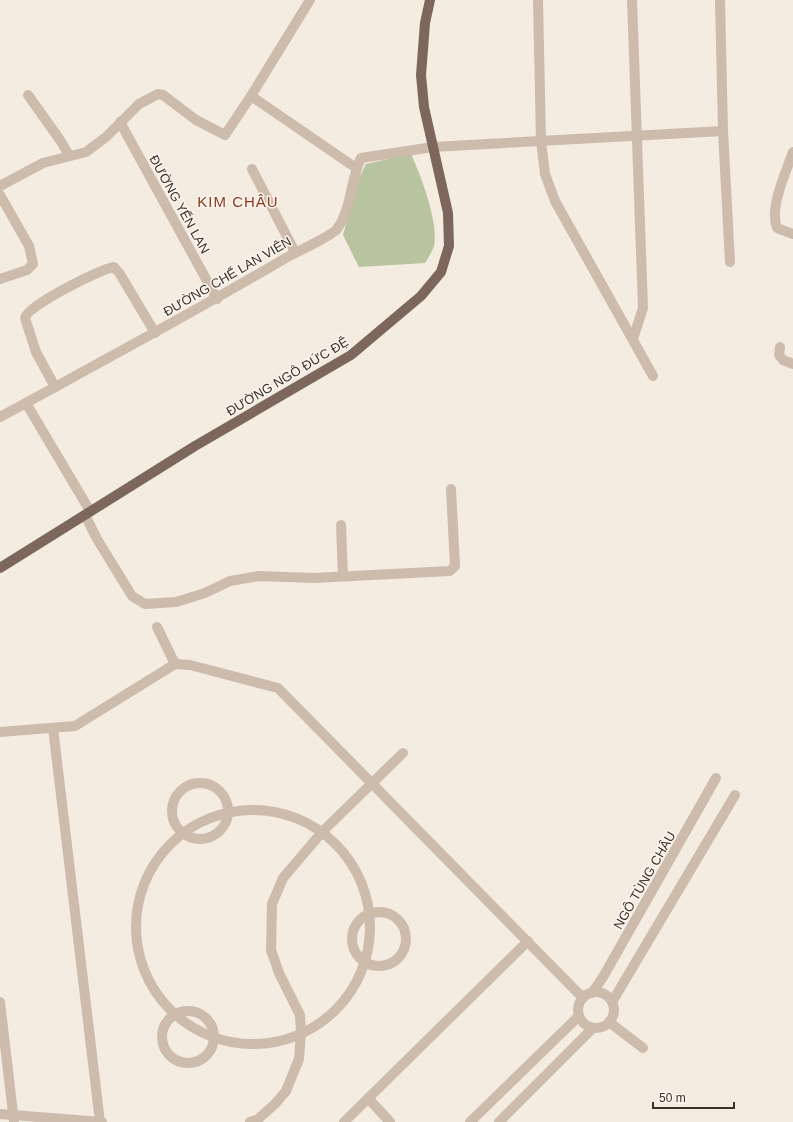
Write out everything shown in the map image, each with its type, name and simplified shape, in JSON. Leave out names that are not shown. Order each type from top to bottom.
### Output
[{"type":"main road","name":"ĐƯỜNG NGÔ ĐỨC ĐỆ","points":[[0,567],[195,446],[351,355],[421,296],[441,272],[449,246],[448,213],[424,107],[421,74],[430,0]]},
{"type":"street","points":[[0,186],[39,165],[86,152],[139,104],[158,94],[163,95],[196,120],[225,134],[251,96],[310,0]]},
{"type":"street","points":[[538,0],[541,141],[545,174],[555,201],[653,376]]},
{"type":"street","points":[[632,0],[643,308],[633,339]]},
{"type":"street","points":[[720,0],[723,131],[730,262]]},
{"type":"street","points":[[28,95],[60,140],[69,156]]},
{"type":"street","points":[[251,96],[356,168],[361,158],[433,147],[723,131]]},
{"type":"street","name":"ĐƯỜNG YẾN LAN","points":[[120,122],[217,299]]},
{"type":"street","points":[[793,154],[777,198],[774,216],[777,228],[793,234]]},
{"type":"street","name":"ĐƯỜNG CHẾ LAN VIÊN","points":[[0,417],[217,299],[295,252],[336,230],[349,203],[356,168]]},
{"type":"street","points":[[252,169],[295,252]]},
{"type":"street","points":[[0,195],[29,246],[33,264],[27,270],[0,279]]},
{"type":"street","points":[[55,387],[36,352],[24,318],[28,312],[40,303],[114,267],[120,274],[155,333]]},
{"type":"street","points":[[780,347],[779,355],[783,360],[793,364]]},
{"type":"street","points":[[26,403],[88,513],[97,539],[132,596],[145,604],[158,605],[187,600],[239,579],[259,576],[314,578],[422,574],[454,570],[455,556],[451,488]]},
{"type":"street","points":[[341,524],[343,576]]},
{"type":"street","points":[[157,627],[175,664]]},
{"type":"street","points":[[0,732],[75,726],[175,664],[190,665],[278,688],[528,941],[587,995]]},
{"type":"street","points":[[1,1115],[13,1118],[101,1122],[53,728]]},
{"type":"street","points":[[250,1122],[258,1119],[275,1104],[286,1091],[299,1059],[301,1033],[300,1015],[279,974],[271,950],[272,904],[283,878],[323,831],[403,753]]},
{"type":"street","name":"NGÔ TÙNG CHÂU","points":[[587,995],[603,977],[716,778]]},
{"type":"street","points":[[192,784],[206,784],[218,789],[224,797],[228,812],[225,823],[220,831],[213,836],[195,838],[182,831],[174,821],[172,812],[178,795],[184,788],[192,784]]},
{"type":"street","points":[[612,1002],[603,994],[587,995],[579,1004],[579,1016],[586,1025],[593,1028],[602,1027],[609,1022],[613,1014],[612,1002],[735,795]]},
{"type":"street","points":[[240,810],[281,812],[323,831],[350,857],[366,888],[369,913],[367,964],[347,999],[321,1023],[284,1042],[242,1044],[214,1039],[202,1034],[174,1014],[152,988],[137,952],[136,913],[147,876],[182,831],[228,812],[240,810]]},
{"type":"street","points":[[369,913],[388,913],[396,918],[402,925],[406,934],[406,943],[403,952],[398,960],[390,965],[381,967],[367,964],[357,957],[351,940],[356,924],[362,917],[369,913]]},
{"type":"street","points":[[344,1122],[528,941]]},
{"type":"street","points":[[0,1002],[13,1118]]},
{"type":"street","points":[[191,1010],[200,1013],[208,1019],[212,1026],[214,1039],[211,1051],[205,1057],[198,1062],[190,1063],[173,1059],[163,1046],[161,1037],[167,1020],[174,1014],[191,1010]]},
{"type":"street","points":[[470,1122],[579,1016]]},
{"type":"street","points":[[609,1022],[643,1048]]},
{"type":"street","points":[[498,1122],[593,1028]]},
{"type":"street","points":[[368,1098],[390,1122]]},
{"type":"green space","points":[[411,154],[420,174],[432,213],[435,236],[434,246],[425,263],[359,267],[343,235],[360,176],[366,164]]},
{"type":"district","name":"KIM CHÂU","points":[[238,202]]}]
